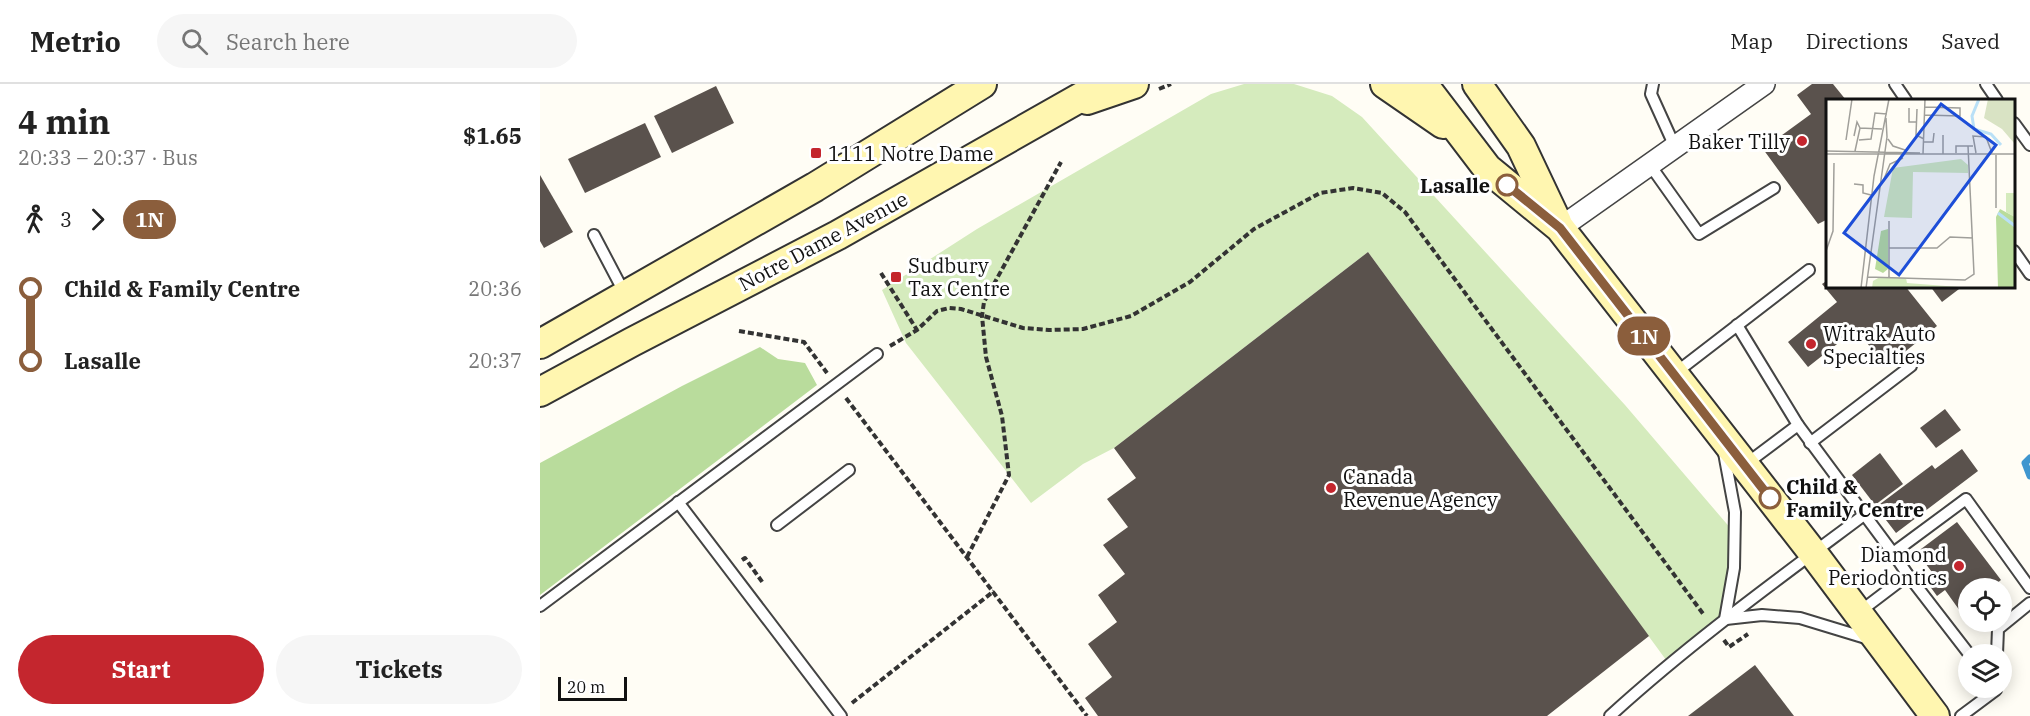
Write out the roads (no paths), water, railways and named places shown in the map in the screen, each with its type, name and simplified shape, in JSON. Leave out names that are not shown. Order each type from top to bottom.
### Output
[{"type":"main road","name":"Notre Dame Avenue","points":[[540,392],[838,235],[1104,84]]},
{"type":"main road","points":[[1059,110],[1134,84]]},
{"type":"main road","points":[[1385,84],[1464,138]]},
{"type":"main road","points":[[1423,84],[1487,168],[1560,228]]},
{"type":"main road","points":[[1477,84],[1521,146],[1560,228],[1813,553],[1935,716]]},
{"type":"main road","points":[[1494,84],[1506,125]]},
{"type":"main road","points":[[540,344],[815,187],[980,85]]},
{"type":"street","points":[[1560,228],[1764,84]]},
{"type":"lane","points":[[1653,84],[1651,94],[1675,147]]},
{"type":"lane","points":[[1895,84],[1905,99]]},
{"type":"lane","points":[[1986,84],[1997,99]]},
{"type":"lane","points":[[2015,126],[2030,145]]},
{"type":"lane","points":[[1650,165],[1699,234],[1774,188]]},
{"type":"lane","points":[[594,235],[626,294]]},
{"type":"lane","points":[[2015,254],[2030,274]]},
{"type":"lane","points":[[1674,374],[1809,270]]},
{"type":"lane","points":[[1737,325],[1810,443],[1961,644]]},
{"type":"lane","points":[[540,606],[877,354]]},
{"type":"lane","points":[[1810,443],[1911,366]]},
{"type":"lane","points":[[1744,465],[1798,425]]},
{"type":"lane","points":[[1721,435],[1735,512],[1734,568],[1725,619]]},
{"type":"lane","points":[[777,525],[849,470]]},
{"type":"lane","points":[[1893,553],[1966,499],[2030,588]]},
{"type":"lane","points":[[678,502],[841,716]]},
{"type":"lane","points":[[1610,716],[1725,619],[1864,515]]},
{"type":"lane","points":[[1857,613],[1908,575]]},
{"type":"lane","points":[[1997,644],[1998,629],[2030,603]]},
{"type":"lane","points":[[1725,619],[1762,615],[1800,618],[1878,642]]},
{"type":"lane","points":[[1961,716],[1983,698]]},
{"type":"waterway","points":[[2030,458],[2025,463],[2030,476]]},
{"type":"place","name":"Baker Tilly","points":[[1802,141]]},
{"type":"place","name":"1111 Notre Dame","points":[[816,153]]},
{"type":"place","name":"Lasalle","points":[[1507,185]]},
{"type":"place","name":"Sudbury Tax Centre","points":[[896,277]]},
{"type":"place","name":"Witrak Auto Specialties","points":[[1811,344]]},
{"type":"place","name":"Canada Revenue Agency","points":[[1331,488]]},
{"type":"place","name":"Child & Family Centre","points":[[1770,498]]},
{"type":"place","name":"Diamond Periodontics","points":[[1959,566]]}]
